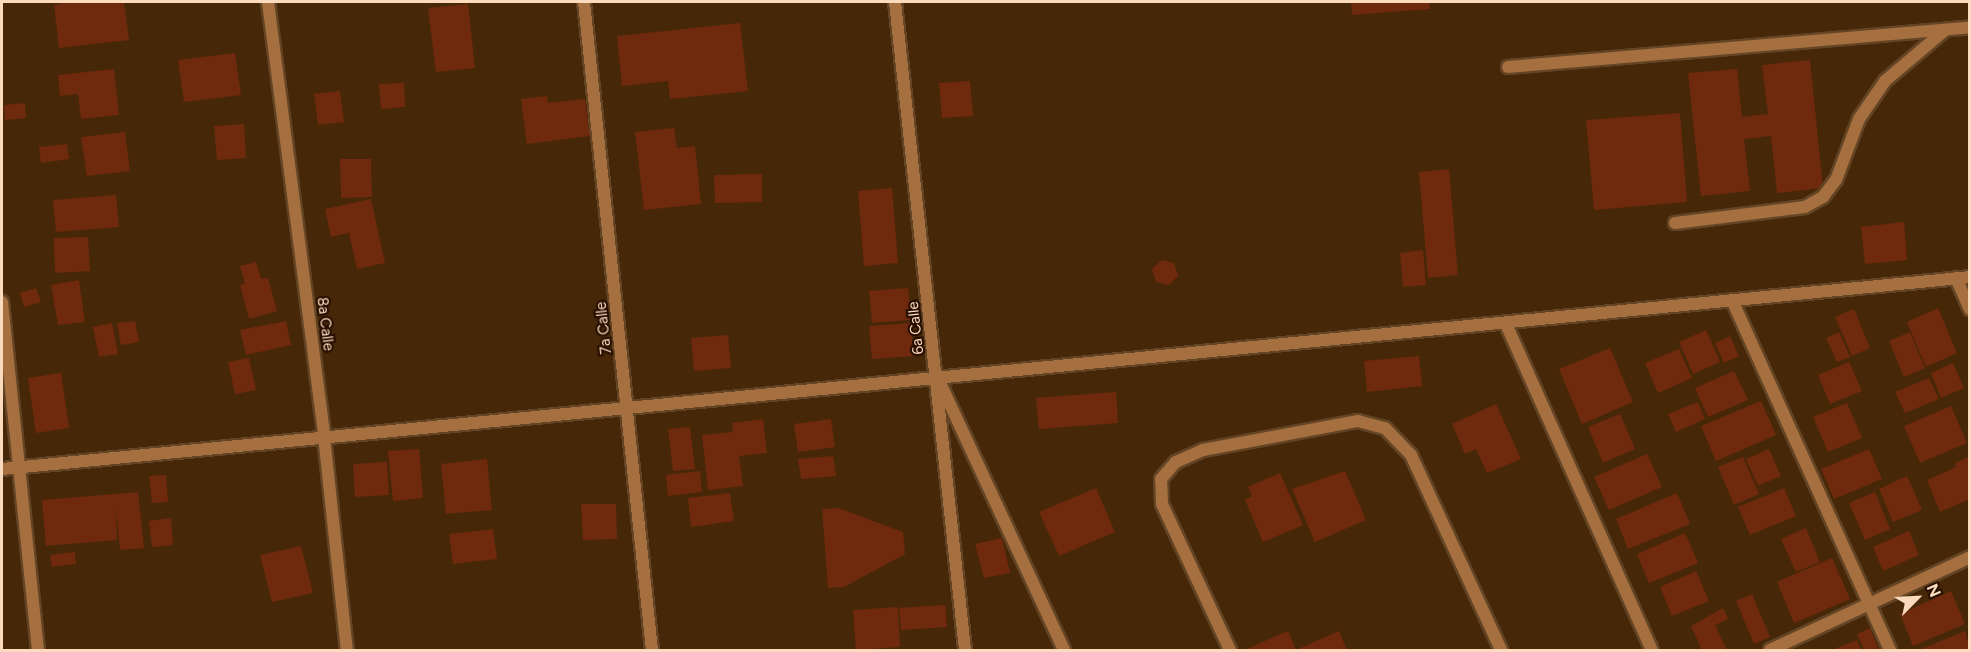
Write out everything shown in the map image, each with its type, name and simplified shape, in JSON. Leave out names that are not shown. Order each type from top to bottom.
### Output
[{"type":"street","name":"8a Calle","points":[[267,2],[324,436],[347,651]]},
{"type":"street","name":"7a Calle","points":[[584,2],[652,651]]},
{"type":"street","name":"6a Calle","points":[[895,2],[965,651]]},
{"type":"street","points":[[1508,67],[1970,27]]},
{"type":"street","points":[[1675,223],[1805,207],[1823,198],[1836,180],[1859,119],[1885,81],[1944,31]]},
{"type":"street","points":[[2,469],[627,405],[1506,324],[1970,277]]},
{"type":"street","points":[[1956,278],[1970,309]]},
{"type":"street","points":[[1732,300],[1890,651]]},
{"type":"street","points":[[2,302],[39,651]]},
{"type":"street","points":[[1506,324],[1652,651]]},
{"type":"street","points":[[936,375],[1064,651]]},
{"type":"street","points":[[1230,651],[1162,504],[1161,479],[1176,462],[1203,450],[1358,421],[1384,429],[1411,455],[1500,651]]},
{"type":"street","points":[[1770,651],[1868,602],[1970,557]]},
{"type":"building","points":[[70,2],[124,2],[129,40],[59,48],[54,5]]},
{"type":"building","points":[[1351,2],[1429,2],[1430,9],[1352,15]]},
{"type":"building","points":[[468,4],[475,68],[436,72],[428,8]]},
{"type":"building","points":[[740,23],[748,91],[670,99],[668,81],[622,86],[617,36]]},
{"type":"building","points":[[235,53],[241,95],[184,102],[178,60]]},
{"type":"building","points":[[1810,60],[1823,188],[1777,193],[1771,136],[1744,139],[1750,191],[1701,196],[1688,73],[1737,69],[1742,117],[1768,114],[1762,65]]},
{"type":"building","points":[[114,69],[119,115],[81,119],[78,94],[60,96],[58,75]]},
{"type":"building","points":[[970,81],[973,116],[942,118],[939,83]]},
{"type":"building","points":[[404,83],[405,107],[381,109],[379,84]]},
{"type":"building","points":[[340,91],[344,122],[318,125],[314,94]]},
{"type":"building","points":[[547,96],[548,103],[585,99],[590,136],[527,144],[521,99]]},
{"type":"building","points":[[25,103],[26,118],[5,120],[4,105]]},
{"type":"building","points":[[1680,113],[1687,202],[1594,210],[1586,120]]},
{"type":"building","points":[[244,124],[246,158],[217,160],[214,126]]},
{"type":"building","points":[[674,128],[677,148],[695,146],[701,204],[644,210],[635,132]]},
{"type":"building","points":[[125,132],[130,171],[87,176],[81,137]]},
{"type":"building","points":[[67,144],[69,159],[41,163],[39,147]]},
{"type":"building","points":[[340,159],[371,159],[372,197],[341,198]]},
{"type":"building","points":[[1449,169],[1458,275],[1428,278],[1419,172]]},
{"type":"building","points":[[762,174],[762,202],[715,203],[714,175]]},
{"type":"building","points":[[892,188],[898,263],[864,266],[858,191]]},
{"type":"building","points":[[116,195],[119,227],[56,232],[53,200]]},
{"type":"building","points":[[371,199],[385,263],[357,269],[349,233],[331,237],[325,209]]},
{"type":"building","points":[[1904,222],[1907,260],[1865,264],[1861,227]]},
{"type":"building","points":[[88,237],[90,271],[55,273],[54,238]]},
{"type":"building","points":[[1423,250],[1426,285],[1403,287],[1400,253]]},
{"type":"building","points":[[1162,260],[1174,263],[1178,276],[1169,285],[1156,282],[1152,269]]},
{"type":"building","points":[[256,262],[261,279],[268,278],[277,311],[249,319],[240,285],[245,284],[240,266]]},
{"type":"building","points":[[79,280],[85,322],[58,325],[51,285]]},
{"type":"building","points":[[36,288],[41,302],[24,307],[20,293]]},
{"type":"building","points":[[908,288],[911,320],[872,323],[869,291]]},
{"type":"building","points":[[1938,308],[1957,353],[1926,367],[1907,322]]},
{"type":"building","points":[[1854,309],[1870,348],[1852,356],[1835,317]]},
{"type":"building","points":[[135,321],[139,342],[121,345],[117,323]]},
{"type":"building","points":[[286,321],[291,345],[246,355],[240,330]]},
{"type":"building","points":[[112,323],[118,354],[99,357],[93,327]]},
{"type":"building","points":[[911,323],[914,356],[872,359],[869,326]]},
{"type":"building","points":[[1706,330],[1720,362],[1693,374],[1679,342]]},
{"type":"building","points":[[1839,332],[1850,357],[1837,362],[1826,338]]},
{"type":"building","points":[[1910,332],[1925,368],[1904,377],[1889,341]]},
{"type":"building","points":[[728,335],[731,368],[694,371],[691,338]]},
{"type":"building","points":[[1730,336],[1739,356],[1724,363],[1715,343]]},
{"type":"building","points":[[1610,348],[1633,402],[1582,424],[1559,369]]},
{"type":"building","points":[[1679,349],[1692,378],[1658,393],[1645,363]]},
{"type":"building","points":[[1419,356],[1422,386],[1367,392],[1364,361]]},
{"type":"building","points":[[249,358],[256,390],[235,394],[228,362]]},
{"type":"building","points":[[1849,362],[1862,391],[1830,404],[1818,375]]},
{"type":"building","points":[[1953,363],[1964,388],[1941,398],[1931,373]]},
{"type":"building","points":[[1734,371],[1748,400],[1708,417],[1695,388]]},
{"type":"building","points":[[61,373],[69,428],[36,433],[28,378]]},
{"type":"building","points":[[1929,378],[1939,399],[1905,413],[1895,392]]},
{"type":"building","points":[[1116,392],[1118,423],[1039,429],[1036,398]]},
{"type":"building","points":[[1761,401],[1776,435],[1716,461],[1701,426]]},
{"type":"building","points":[[1698,402],[1705,419],[1676,432],[1668,414]]},
{"type":"building","points":[[1847,403],[1862,438],[1828,452],[1813,417]]},
{"type":"building","points":[[1496,404],[1521,459],[1487,473],[1476,449],[1465,454],[1452,424]]},
{"type":"building","points":[[1951,406],[1967,443],[1920,463],[1904,426]]},
{"type":"building","points":[[1620,414],[1635,449],[1603,463],[1588,427]]},
{"type":"building","points":[[763,419],[767,453],[739,456],[743,486],[708,490],[702,435],[733,432],[732,423]]},
{"type":"building","points":[[831,419],[835,447],[798,452],[794,424]]},
{"type":"building","points":[[690,427],[695,469],[673,471],[668,429]]},
{"type":"building","points":[[419,449],[423,498],[393,501],[388,451]]},
{"type":"building","points":[[1769,449],[1781,476],[1758,486],[1746,459]]},
{"type":"building","points":[[1869,449],[1882,479],[1834,499],[1821,469]]},
{"type":"building","points":[[1647,454],[1662,487],[1609,510],[1594,477]]},
{"type":"building","points":[[833,456],[836,476],[801,479],[798,459]]},
{"type":"building","points":[[1743,457],[1759,494],[1734,505],[1718,467]]},
{"type":"building","points":[[1968,457],[1970,499],[1940,512],[1927,480],[1956,467],[1955,463]]},
{"type":"building","points":[[487,459],[492,510],[446,514],[441,464]]},
{"type":"building","points":[[387,462],[389,495],[355,497],[353,464]]},
{"type":"building","points":[[700,471],[702,492],[668,496],[666,475]]},
{"type":"building","points":[[1345,471],[1366,520],[1315,542],[1292,489]]},
{"type":"building","points":[[1280,473],[1303,525],[1263,542],[1245,500],[1252,496],[1248,487]]},
{"type":"building","points":[[166,475],[168,502],[152,503],[149,476]]},
{"type":"building","points":[[1907,476],[1922,510],[1893,522],[1879,489]]},
{"type":"building","points":[[1096,488],[1115,532],[1059,556],[1039,512]]},
{"type":"building","points":[[1784,488],[1796,516],[1750,535],[1738,507]]},
{"type":"building","points":[[138,492],[144,548],[120,550],[116,509],[117,540],[46,546],[42,500]]},
{"type":"building","points":[[1875,492],[1890,529],[1865,540],[1849,503]]},
{"type":"building","points":[[730,493],[734,521],[691,527],[688,498]]},
{"type":"building","points":[[1677,493],[1690,524],[1628,549],[1616,519]]},
{"type":"building","points":[[581,504],[616,504],[617,539],[583,540]]},
{"type":"building","points":[[838,508],[903,532],[905,554],[844,587],[828,588],[822,509]]},
{"type":"building","points":[[171,518],[173,545],[152,547],[149,521]]},
{"type":"building","points":[[1806,528],[1820,562],[1796,572],[1781,539]]},
{"type":"building","points":[[493,529],[497,559],[453,564],[449,534]]},
{"type":"building","points":[[1909,531],[1919,555],[1883,571],[1873,547]]},
{"type":"building","points":[[1685,533],[1698,563],[1649,583],[1637,554]]},
{"type":"building","points":[[1002,538],[1010,573],[984,578],[975,544]]},
{"type":"building","points":[[301,546],[313,593],[272,602],[260,555]]},
{"type":"building","points":[[75,552],[76,564],[52,567],[50,555]]},
{"type":"building","points":[[1832,558],[1850,599],[1794,623],[1777,582]]},
{"type":"building","points":[[1696,571],[1709,601],[1672,616],[1660,587]]},
{"type":"building","points":[[1951,591],[1965,624],[1913,646],[1900,614]]},
{"type":"building","points":[[1752,594],[1770,637],[1754,644],[1736,601]]},
{"type":"building","points":[[945,605],[947,627],[901,630],[899,608]]},
{"type":"building","points":[[898,607],[900,647],[856,650],[853,610]]},
{"type":"building","points":[[1723,608],[1728,619],[1715,625],[1727,650],[1702,650],[1691,626]]},
{"type":"building","points":[[1870,628],[1879,650],[1864,650],[1857,634]]},
{"type":"building","points":[[1288,631],[1296,650],[1244,650]]},
{"type":"building","points":[[1339,631],[1347,650],[1296,650]]},
{"type":"building","points":[[1965,631],[1970,650],[1919,650]]},
{"type":"building","points":[[1857,640],[1861,650],[1832,650]]}]
